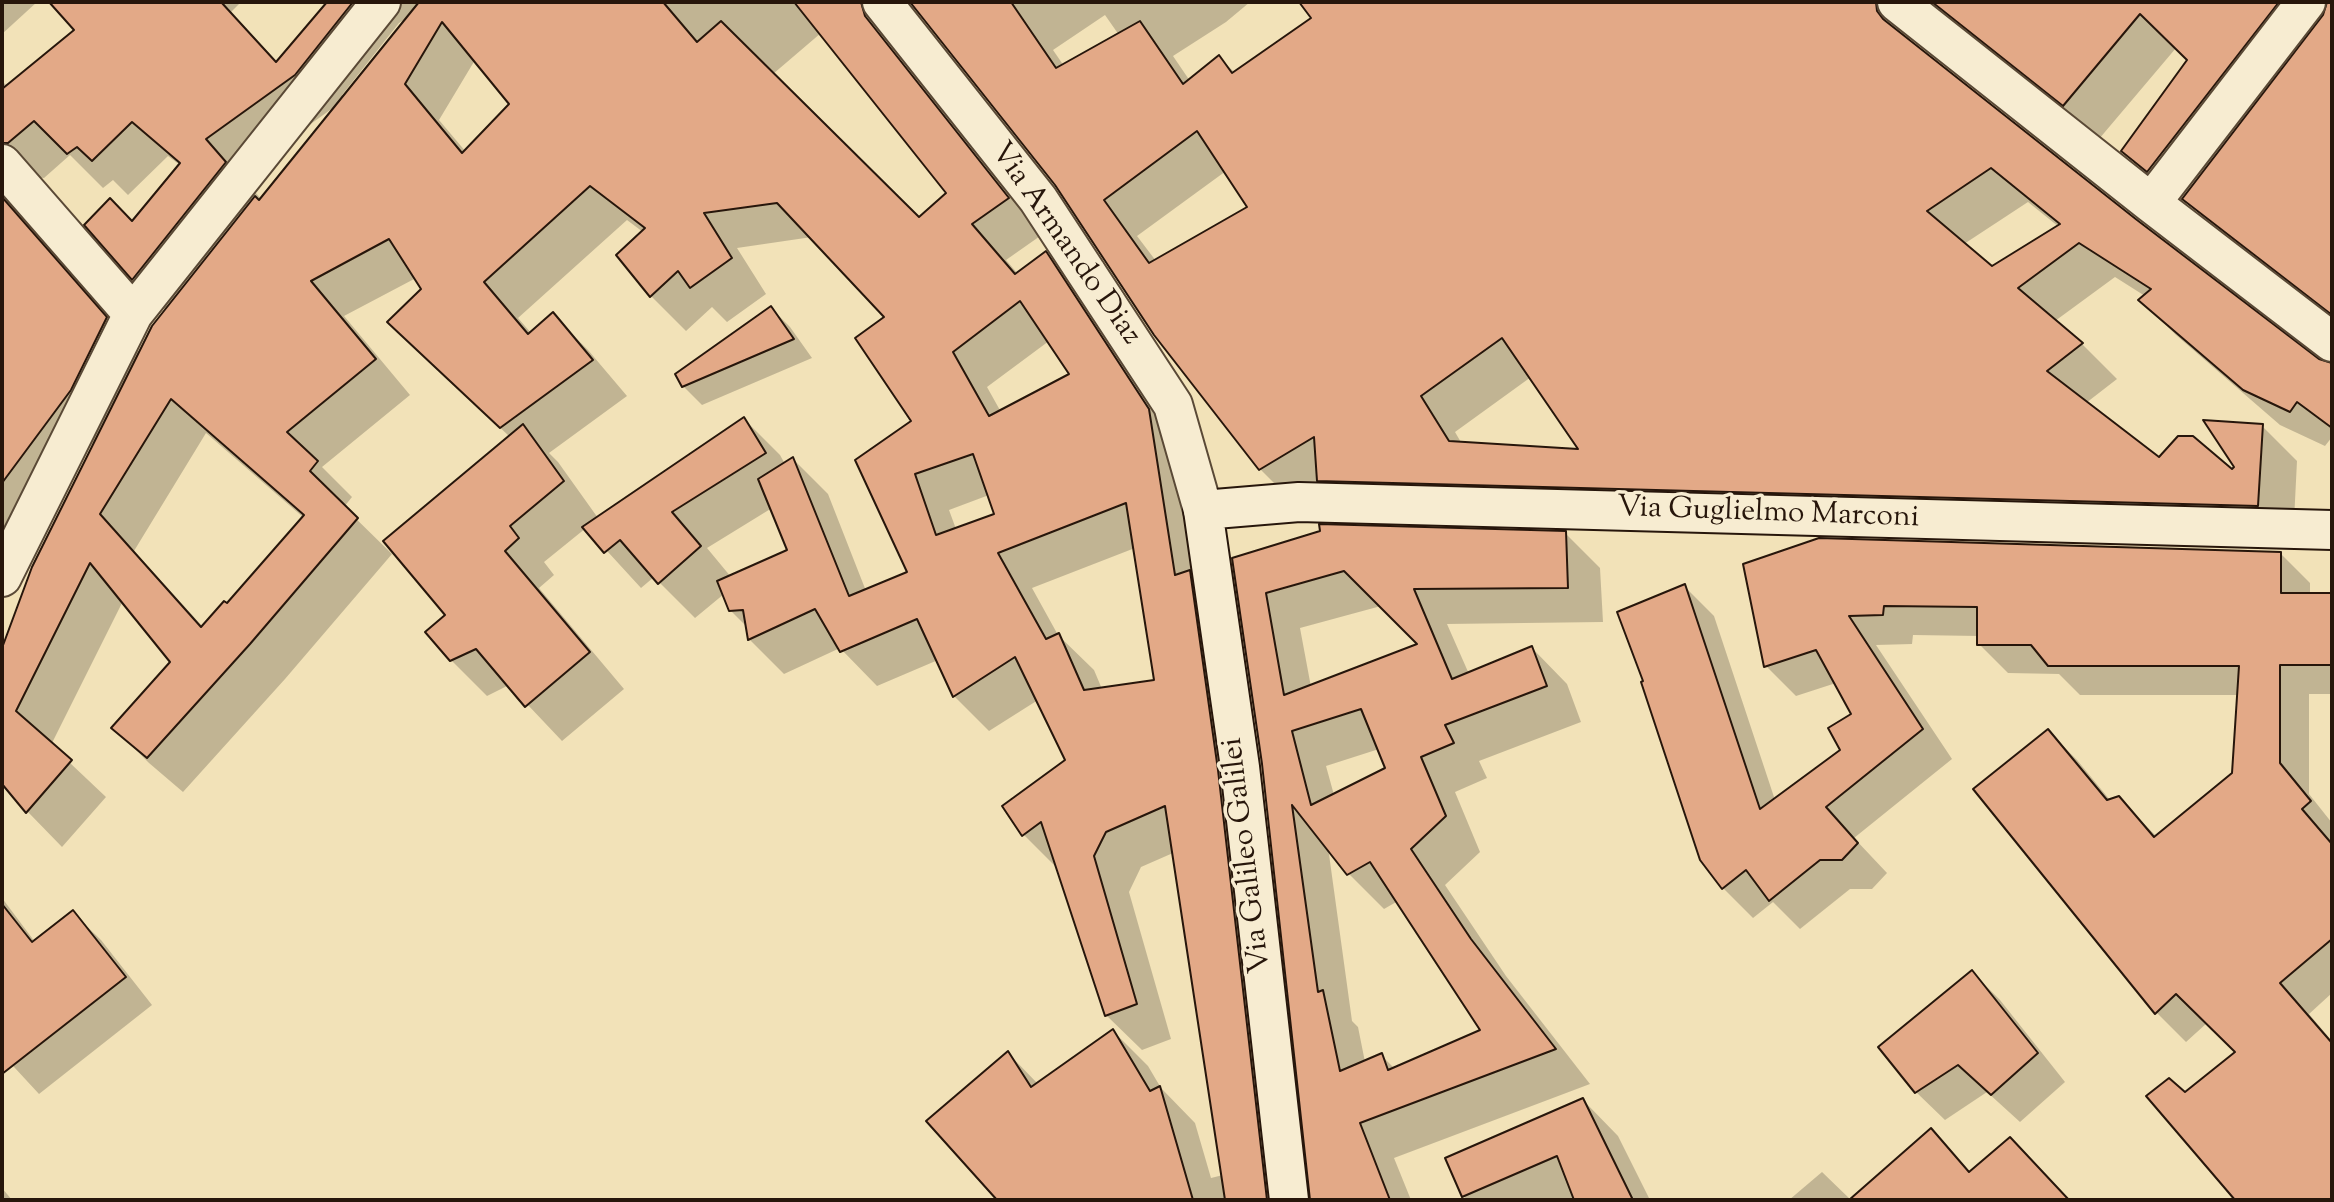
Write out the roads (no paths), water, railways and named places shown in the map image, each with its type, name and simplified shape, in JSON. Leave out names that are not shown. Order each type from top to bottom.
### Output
[{"type":"street","points":[[2,577],[133,314],[381,2]]},
{"type":"street","name":"Via Armando Diaz","points":[[882,2],[1038,199],[1173,405],[1203,510]]},
{"type":"street","points":[[1898,2],[2332,342]]},
{"type":"street","points":[[2151,202],[2306,2]]},
{"type":"street","points":[[2,164],[133,314]]},
{"type":"street","name":"Via Guglielmo Marconi","points":[[1203,510],[1299,502],[2332,530]]},
{"type":"street","name":"Via Galileo Galilei","points":[[1203,510],[1240,767],[1289,1200]]}]
